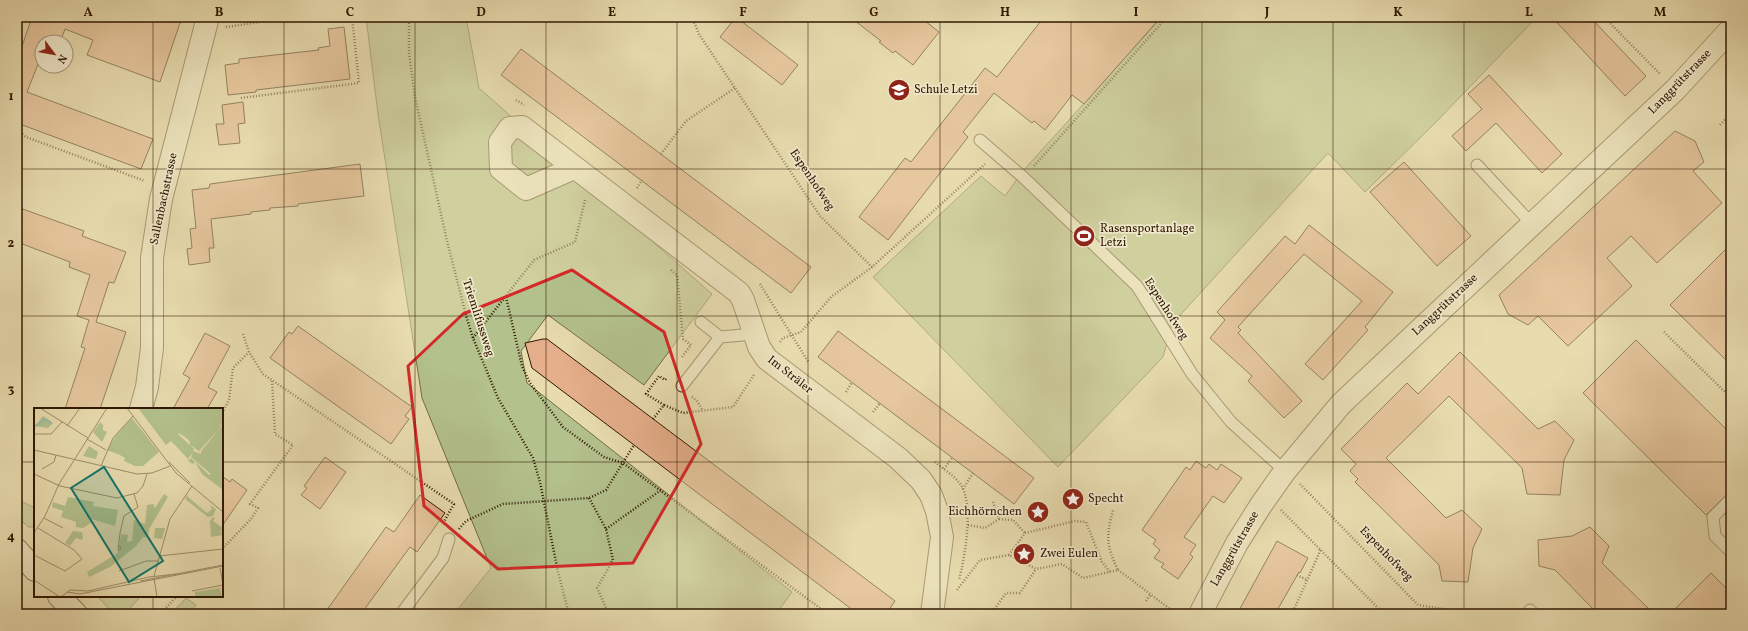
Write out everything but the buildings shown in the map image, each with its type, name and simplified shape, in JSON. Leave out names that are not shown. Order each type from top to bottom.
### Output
[{"type":"street","name":"Sallenbachstrasse","points":[[141,408],[147,387],[152,348],[152,258],[164,188],[207,21]]},
{"type":"street","name":"Langgrütstrasse","points":[[1200,614],[1236,543],[1290,474],[1316,431],[1346,398],[1675,90],[1731,29]]},
{"type":"street","name":"Im Sträler","points":[[574,168],[739,294],[749,315],[754,334],[767,359],[898,458],[921,480],[931,495],[937,511],[942,537],[932,614]]},
{"type":"street","points":[[17,550],[34,569]]},
{"type":"street","points":[[60,597],[76,614]]},
{"type":"lane","name":"Espenhofweg","points":[[980,140],[1024,178],[1137,286],[1192,374],[1231,422],[1290,474]]},
{"type":"lane","points":[[1477,165],[1532,224]]},
{"type":"lane","points":[[701,322],[720,337],[754,334]]},
{"type":"lane","points":[[682,386],[720,337]]},
{"type":"lane","points":[[1731,499],[1713,517],[1715,536],[1731,552]]},
{"type":"lane","points":[[401,614],[443,558],[449,539]]},
{"type":"path","points":[[207,21],[219,28],[295,17]]},
{"type":"path","points":[[241,98],[359,83],[352,17]]},
{"type":"path","name":"Triemlifussweg","points":[[409,17],[409,53],[415,97],[447,241],[473,338],[498,398],[533,458],[558,572],[569,614]]},
{"type":"path","name":"Espenhofweg","points":[[692,17],[699,34],[820,216],[872,267]]},
{"type":"path","points":[[1024,178],[1167,17]]},
{"type":"path","points":[[1604,17],[1661,75]]},
{"type":"path","points":[[661,154],[686,121],[735,88]]},
{"type":"path","points":[[516,100],[527,107]]},
{"type":"path","points":[[1720,125],[1731,113]]},
{"type":"path","points":[[20,132],[26,137],[164,188]]},
{"type":"path","points":[[779,343],[783,338],[801,332],[831,297],[872,267],[995,154]]},
{"type":"path","points":[[636,189],[642,180]]},
{"type":"path","points":[[632,187],[642,194]]},
{"type":"path","points":[[473,338],[534,260],[575,242],[585,197]]},
{"type":"path","points":[[677,275],[683,339],[691,345],[678,363]]},
{"type":"path","points":[[757,281],[764,288],[811,367]]},
{"type":"path","points":[[506,297],[522,366],[530,383],[563,427],[604,457],[623,463],[828,614]]},
{"type":"path","points":[[1664,332],[1731,398]]},
{"type":"path","points":[[243,334],[249,352],[263,374],[454,504],[439,530],[449,539],[466,521],[503,504],[589,498],[606,490],[634,445]]},
{"type":"path","points":[[223,411],[229,400],[233,368],[249,352]]},
{"type":"path","points":[[670,375],[666,380],[659,376],[646,394],[664,405],[683,413],[733,406],[756,373]]},
{"type":"path","points":[[223,548],[251,519],[258,508],[250,504],[293,445],[275,434],[272,380]]},
{"type":"path","points":[[846,392],[852,382]]},
{"type":"path","points":[[840,387],[850,394]]},
{"type":"path","points":[[873,412],[880,403]]},
{"type":"path","points":[[653,419],[664,405]]},
{"type":"path","points":[[868,408],[877,416]]},
{"type":"path","points":[[930,458],[959,482],[963,489],[968,525],[964,560],[955,593],[980,560],[1009,555],[1036,568],[1062,564],[1083,578],[1118,570]]},
{"type":"path","points":[[944,469],[952,458]]},
{"type":"path","points":[[963,489],[973,473]]},
{"type":"path","name":"Espenhofweg","points":[[1290,474],[1418,606],[1476,614]]},
{"type":"path","points":[[606,530],[661,490]]},
{"type":"path","points":[[589,498],[606,530],[612,560],[597,588],[609,614]]},
{"type":"path","points":[[993,502],[999,519]]},
{"type":"path","points":[[1280,509],[1384,614]]},
{"type":"path","points":[[1113,510],[1108,529],[1108,550],[1118,570],[1177,614]]},
{"type":"path","points":[[968,525],[985,528],[999,519],[1013,520],[1025,533]]},
{"type":"path","points":[[1009,555],[1025,533],[1075,521],[1086,522],[1102,562],[1110,572]]},
{"type":"path","points":[[1292,614],[1321,549]]},
{"type":"path","points":[[991,614],[1006,593],[1020,593],[1036,568]]},
{"type":"path","points":[[1297,575],[1308,580]]},
{"type":"path","points":[[1146,600],[1150,595]]},
{"type":"path","points":[[160,614],[176,597]]},
{"type":"highlighted area","points":[[572,270],[664,332],[701,444],[633,563],[498,569],[424,506],[408,366],[463,314]]},
{"type":"green space","points":[[366,17],[466,17],[479,88],[712,294],[644,385],[548,315],[521,351],[527,383],[792,592],[776,614],[454,614],[491,568],[422,398],[378,114]]},
{"type":"green space","name":"Rasensportanlage Letzi","points":[[1162,17],[1537,17],[1437,121],[1365,192],[1328,153],[1172,324],[1163,357],[1058,467],[873,277],[981,176],[1005,196],[1022,172]]},
{"type":"green space","points":[[17,499],[34,508],[34,527],[28,527],[17,516]]},
{"type":"green space","points":[[98,597],[139,598],[125,614],[114,614]]},
{"type":"green space","points":[[186,598],[196,605],[189,614],[171,614]]},
{"type":"place","name":"Schule Letzi","points":[[899,90]]},
{"type":"place","name":"Rasensportanlage Letzi","points":[[1084,236]]},
{"type":"place","name":"Specht","points":[[1073,499]]},
{"type":"place","name":"Eichhörnchen","points":[[1038,512]]},
{"type":"place","name":"Zwei Eulen","points":[[1024,554]]}]
